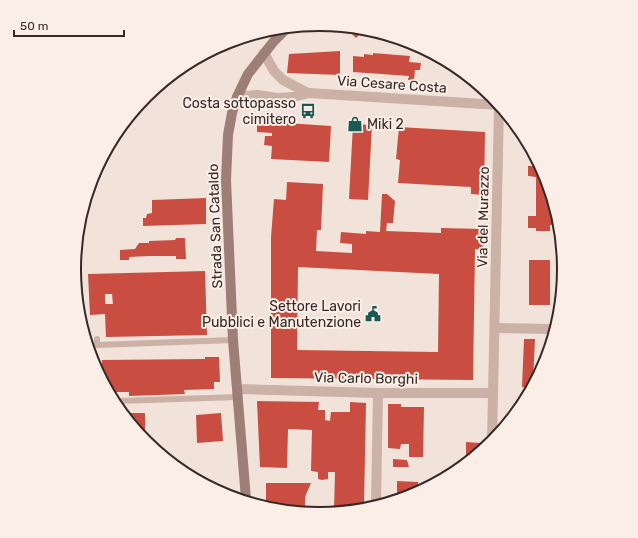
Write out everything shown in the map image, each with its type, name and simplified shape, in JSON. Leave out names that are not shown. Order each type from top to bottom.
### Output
[{"type":"street","name":"Strada San Cataldo","points":[[246,495],[233,340],[226,180],[228,136],[232,113],[237,97],[248,74],[274,40],[280,35]]},
{"type":"street","name":"Via Cesare Costa","points":[[264,53],[274,71],[284,80],[308,93]]},
{"type":"street","name":"Via Cesare Costa","points":[[237,97],[257,95],[277,98],[292,97],[308,93],[490,104]]},
{"type":"street","name":"Via del Murazzo","points":[[492,432],[499,113]]},
{"type":"street","points":[[494,328],[549,329]]},
{"type":"street","name":"Via Carlo Borghi","points":[[238,393],[493,393]]},
{"type":"street","points":[[376,500],[378,393]]},
{"type":"lane","points":[[97,339],[97,344],[233,340]]},
{"type":"lane","points":[[121,401],[238,393]]},
{"type":"building","points":[[351,33],[359,35],[356,38]]},
{"type":"building","points":[[340,51],[340,75],[287,73],[289,54]]},
{"type":"building","points":[[373,53],[410,56],[409,62],[421,63],[420,70],[415,70],[414,81],[408,80],[409,76],[353,72],[353,56],[364,57],[364,54],[373,55]]},
{"type":"building","points":[[257,121],[331,126],[329,162],[271,159],[272,146],[264,145],[265,136],[272,136],[272,133],[257,132]]},
{"type":"building","points":[[353,124],[372,125],[368,200],[349,199]]},
{"type":"building","points":[[399,127],[485,132],[484,195],[471,194],[471,187],[398,183],[400,160],[396,159]]},
{"type":"building","points":[[528,166],[533,166],[544,192],[552,225],[550,225],[550,231],[536,231],[536,228],[528,228],[528,216],[536,216],[536,177],[528,176]]},
{"type":"building","points":[[287,182],[323,184],[321,230],[317,230],[316,251],[352,253],[352,244],[340,243],[341,232],[366,234],[366,231],[380,232],[382,194],[387,194],[395,201],[393,223],[387,223],[386,231],[441,233],[441,228],[484,229],[483,250],[475,249],[473,380],[271,378],[271,237],[274,199],[286,200]],"holes":[[[298,267],[439,274],[438,352],[297,350]]]},
{"type":"building","points":[[206,198],[206,224],[143,226],[143,218],[146,218],[147,214],[152,213],[152,200]]},
{"type":"building","points":[[176,238],[185,238],[186,259],[176,259],[176,256],[149,256],[129,257],[129,260],[120,260],[120,250],[135,249],[139,243],[175,240]]},
{"type":"building","points":[[529,260],[550,260],[550,305],[529,305]]},
{"type":"building","points":[[205,271],[207,335],[106,337],[105,314],[90,315],[88,274]],"holes":[[[105,294],[112,294],[113,304],[105,304]]]},
{"type":"building","points":[[524,339],[535,339],[533,371],[526,387],[522,387]]},
{"type":"building","points":[[205,357],[219,357],[220,382],[214,382],[214,389],[184,390],[185,394],[129,396],[129,392],[115,392],[102,366],[102,360],[205,359]]},
{"type":"building","points":[[257,401],[319,402],[318,410],[325,410],[325,420],[330,421],[331,412],[350,412],[350,402],[366,403],[364,502],[334,506],[335,472],[328,472],[328,479],[322,480],[318,479],[318,472],[311,471],[312,430],[288,429],[287,468],[260,467]]},
{"type":"building","points":[[388,404],[401,404],[401,407],[424,407],[423,457],[409,457],[409,444],[401,444],[400,449],[388,448]]},
{"type":"building","points":[[129,413],[145,413],[145,431]]},
{"type":"building","points":[[221,413],[223,441],[197,443],[196,415]]},
{"type":"building","points":[[466,442],[481,443],[476,448],[466,456]]},
{"type":"building","points":[[393,459],[407,460],[409,467],[393,467]]},
{"type":"building","points":[[397,481],[418,482],[418,485],[397,494]]},
{"type":"building","points":[[266,483],[311,483],[305,497],[305,506],[288,505],[266,501]]},
{"type":"place","name":"Costa sottopasso cimitero","points":[[308,111]]},
{"type":"place","name":"Miki 2","points":[[355,124]]},
{"type":"place","name":"Settore Lavori Pubblici e Manutenzione","points":[[373,314]]}]
